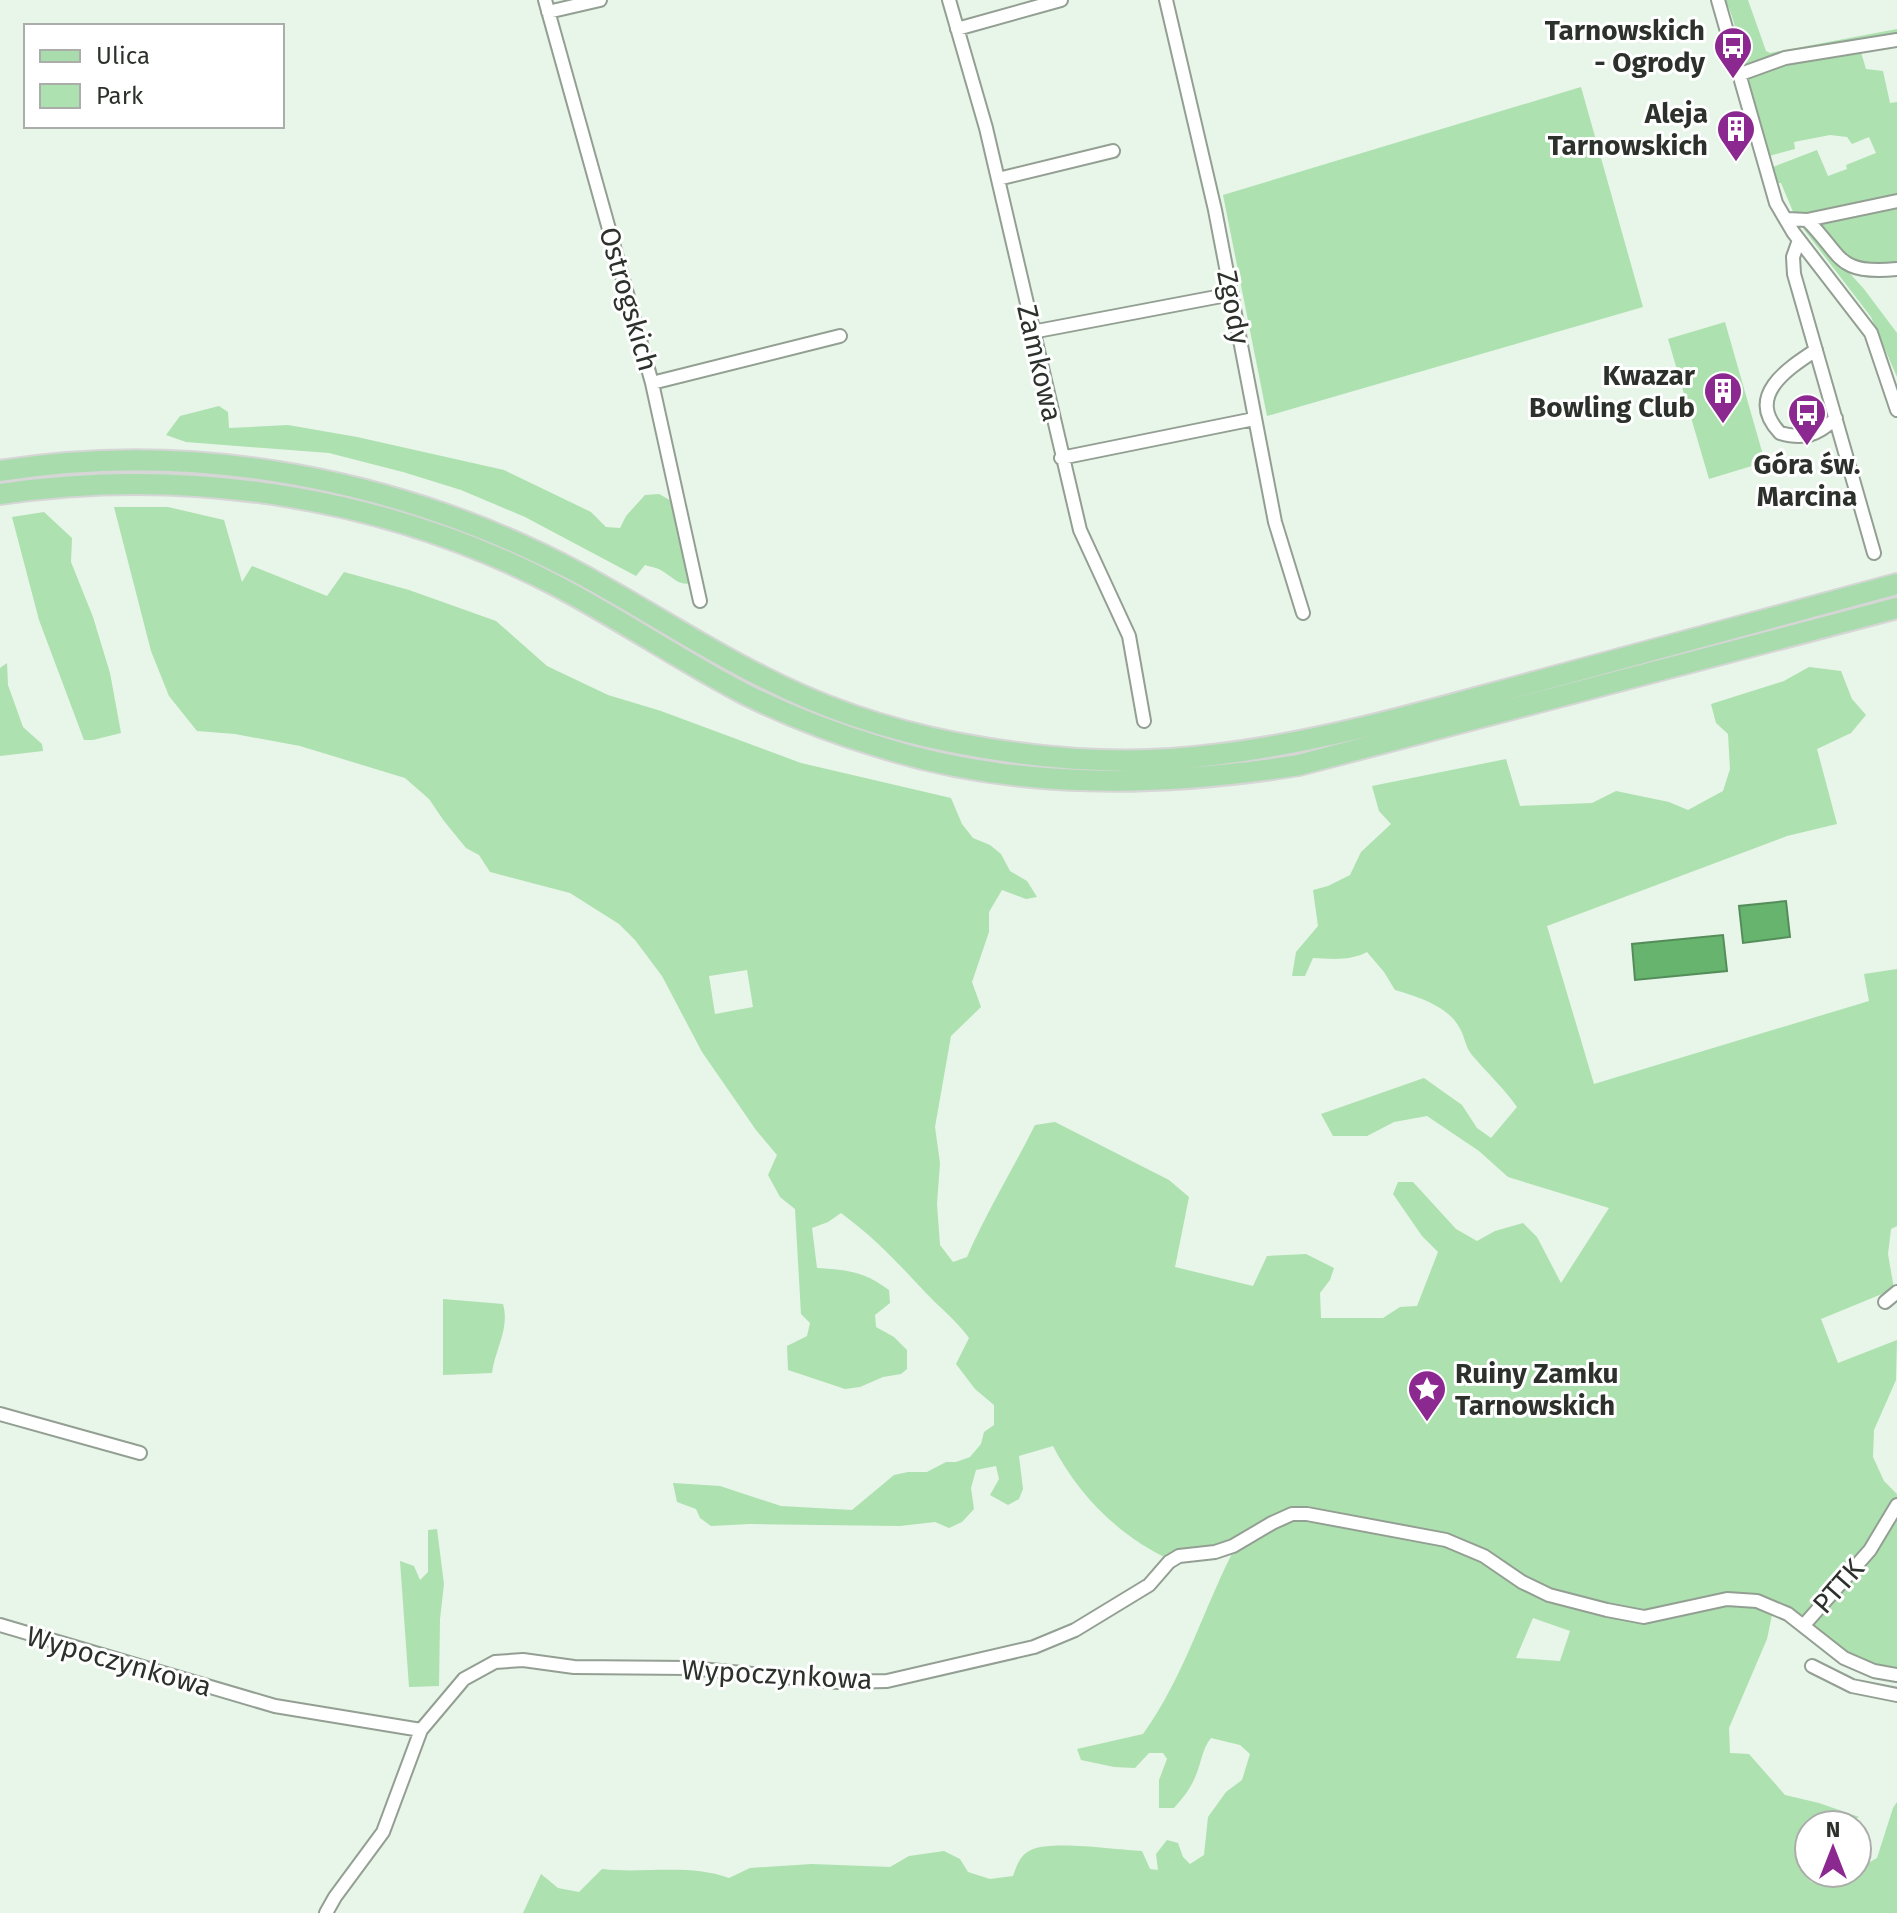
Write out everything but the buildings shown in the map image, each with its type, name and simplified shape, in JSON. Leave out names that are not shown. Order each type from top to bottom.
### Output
[{"type":"main road","points":[[0,471],[124,461],[212,465],[308,477],[407,501],[505,538],[553,561],[763,677],[831,706],[880,724],[952,743],[1081,758],[1211,756],[1297,742],[1446,706],[1897,584]]},
{"type":"main road","points":[[0,494],[45,488],[148,484],[217,487],[347,507],[430,532],[493,556],[577,597],[741,692],[809,722],[881,748],[952,765],[1098,782],[1233,775],[1299,765],[1897,608]]},
{"type":"street","points":[[546,6],[600,0]]},
{"type":"street","name":"Zamkowa","points":[[949,0],[998,179],[1080,530],[1129,636],[1144,721]]},
{"type":"street","points":[[957,29],[1061,0]]},
{"type":"street","name":"Zgody","points":[[1166,0],[1232,294],[1275,522],[1303,613]]},
{"type":"street","points":[[1718,0],[1776,203],[1799,240],[1871,333],[1897,410]]},
{"type":"street","name":"Ostrogskich","points":[[546,6],[652,383],[700,601]]},
{"type":"street","points":[[1738,75],[1785,58],[1897,40]]},
{"type":"street","points":[[998,179],[1113,151]]},
{"type":"street","points":[[1787,219],[1807,220],[1897,201]]},
{"type":"street","points":[[1807,220],[1849,266],[1860,270],[1897,269]]},
{"type":"street","points":[[1799,240],[1793,257],[1794,274],[1874,553]]},
{"type":"street","points":[[1032,332],[1232,294]]},
{"type":"street","points":[[652,383],[840,336]]},
{"type":"street","points":[[1816,350],[1786,370],[1770,388],[1770,418],[1780,433],[1802,437],[1822,431],[1836,418]]},
{"type":"street","points":[[1061,458],[1254,419]]},
{"type":"street","points":[[1885,1302],[1897,1292]]},
{"type":"street","points":[[0,1414],[140,1453]]},
{"type":"street","name":"PTTK","points":[[1804,1625],[1870,1550],[1897,1505]]},
{"type":"street","name":"Wypoczynkowa","points":[[0,1625],[275,1706],[421,1730],[464,1679],[495,1662],[523,1660],[574,1667],[689,1668],[837,1682],[887,1681],[1034,1647],[1075,1630],[1149,1585],[1169,1562],[1179,1556],[1215,1552],[1233,1546],[1292,1514],[1326,1515],[1446,1540],[1484,1556],[1522,1582],[1549,1595],[1607,1610],[1644,1617],[1727,1599],[1771,1606],[1804,1625],[1844,1658],[1874,1671],[1897,1675]]},
{"type":"street","points":[[1812,1666],[1852,1686],[1897,1695]]},
{"type":"street","points":[[326,1913],[383,1832],[421,1730]]},
{"type":"green space","points":[[1725,0],[1748,0],[1766,51],[1770,53],[1897,29],[1897,35],[1748,66],[1744,65]]},
{"type":"green space","points":[[1860,49],[1866,69],[1883,71],[1890,103],[1897,102],[1897,197],[1816,213],[1794,214],[1781,183],[1777,183],[1773,167],[1817,150],[1828,176],[1876,153],[1869,137],[1852,144],[1847,137],[1830,135],[1794,142],[1795,149],[1769,156],[1748,80],[1784,62]]},
{"type":"green space","points":[[1581,87],[1643,307],[1267,416],[1223,195]]},
{"type":"green space","points":[[1897,204],[1897,265],[1883,267],[1850,262],[1819,225],[1821,221]]},
{"type":"green space","points":[[1799,223],[1805,224],[1864,289],[1897,333],[1897,377],[1871,317]]},
{"type":"green space","points":[[1725,322],[1765,462],[1709,479],[1668,339]]},
{"type":"green space","points":[[219,406],[228,412],[229,428],[288,425],[504,470],[591,512],[606,527],[620,528],[626,516],[645,495],[659,494],[677,504],[694,583],[681,583],[645,565],[636,576],[525,517],[461,490],[403,472],[329,453],[186,442],[166,435],[180,416]]},
{"type":"green space","points":[[114,507],[168,507],[224,520],[242,582],[252,566],[327,596],[344,572],[409,590],[496,621],[547,666],[608,695],[661,711],[801,763],[951,798],[962,824],[973,838],[1001,854],[1010,871],[1027,881],[1037,897],[1026,899],[1002,890],[989,912],[989,932],[972,982],[981,1007],[951,1036],[935,1127],[940,1163],[937,1204],[940,1245],[953,1262],[967,1257],[1035,1125],[1055,1122],[1169,1180],[1189,1197],[1175,1267],[1253,1286],[1267,1256],[1306,1254],[1334,1268],[1320,1293],[1321,1318],[1383,1318],[1400,1307],[1417,1306],[1438,1252],[1422,1236],[1393,1194],[1398,1182],[1413,1182],[1456,1229],[1477,1241],[1495,1231],[1523,1223],[1537,1237],[1561,1283],[1609,1208],[1508,1177],[1479,1151],[1427,1116],[1394,1122],[1367,1136],[1333,1136],[1321,1114],[1424,1078],[1462,1105],[1477,1128],[1491,1138],[1517,1107],[1470,1052],[1454,1020],[1431,1003],[1395,990],[1367,952],[1347,958],[1313,958],[1305,976],[1292,976],[1296,952],[1318,926],[1313,890],[1350,875],[1361,852],[1391,824],[1379,811],[1372,786],[1506,759],[1520,806],[1592,803],[1616,791],[1669,802],[1688,810],[1723,791],[1730,769],[1728,734],[1716,723],[1711,704],[1784,681],[1809,667],[1841,671],[1852,699],[1866,715],[1851,733],[1817,749],[1837,824],[1787,836],[1547,926],[1594,1084],[1869,1001],[1864,974],[1897,969],[1897,1226],[1891,1229],[1888,1254],[1894,1289],[1821,1319],[1838,1363],[1897,1340],[1896,1380],[1874,1430],[1873,1457],[1884,1481],[1897,1494],[1894,1509],[1873,1545],[1798,1627],[1772,1615],[1767,1639],[1729,1728],[1730,1753],[1749,1754],[1785,1795],[1836,1809],[1793,1809],[1793,1889],[1873,1889],[1873,1860],[1877,1858],[1897,1802],[1897,1913],[523,1913],[541,1874],[558,1888],[579,1892],[602,1869],[698,1871],[729,1878],[750,1868],[812,1864],[890,1867],[909,1856],[944,1851],[960,1859],[968,1872],[990,1879],[1013,1876],[1027,1852],[1054,1846],[1142,1851],[1150,1869],[1158,1870],[1156,1854],[1167,1840],[1178,1843],[1183,1857],[1190,1864],[1204,1855],[1208,1817],[1226,1792],[1242,1780],[1250,1754],[1240,1745],[1211,1738],[1184,1797],[1174,1808],[1159,1808],[1159,1780],[1167,1759],[1163,1753],[1149,1753],[1135,1768],[1081,1760],[1077,1749],[1143,1734],[1171,1689],[1237,1544],[1171,1560],[1153,1551],[1118,1527],[1088,1498],[1053,1446],[1019,1456],[1023,1489],[1019,1499],[1008,1505],[990,1495],[999,1479],[996,1466],[976,1470],[971,1488],[974,1509],[962,1522],[949,1528],[935,1522],[900,1526],[711,1526],[700,1518],[696,1509],[677,1502],[673,1483],[720,1486],[781,1506],[852,1510],[894,1475],[927,1472],[946,1462],[970,1457],[981,1444],[984,1432],[994,1425],[994,1405],[975,1389],[956,1364],[969,1338],[885,1251],[841,1213],[812,1228],[817,1268],[855,1273],[889,1290],[890,1303],[875,1315],[876,1327],[894,1337],[907,1350],[907,1369],[901,1374],[845,1389],[788,1370],[787,1346],[807,1336],[810,1323],[801,1314],[795,1209],[780,1197],[768,1175],[777,1155],[702,1052],[662,976],[635,940],[619,924],[570,893],[490,872],[479,855],[466,848],[429,799],[405,778],[300,746],[235,734],[197,731],[169,696],[151,651]],"holes":[[[747,970],[753,1007],[715,1014],[709,976]],[[1533,1618],[1570,1631],[1560,1661],[1516,1658]]]},
{"type":"green space","points":[[44,512],[72,538],[71,562],[93,617],[110,673],[121,733],[84,740],[39,620],[12,517]]},
{"type":"green space","points":[[7,663],[8,685],[23,727],[42,744],[43,751],[0,756],[0,668]]},
{"type":"green space","points":[[443,1299],[503,1304],[505,1322],[492,1373],[443,1375]]},
{"type":"green space","points":[[1897,1510],[1897,1671],[1854,1655],[1836,1645],[1813,1625]]},
{"type":"green space","points":[[437,1529],[444,1584],[439,1686],[409,1687],[400,1561],[414,1566],[420,1580],[428,1572],[428,1530]]},
{"type":"shaded area","points":[[1786,901],[1790,937],[1743,943],[1739,906]]},
{"type":"shaded area","points":[[1723,935],[1727,971],[1635,980],[1632,944]]},
{"type":"place","name":"Tarnowskich - Ogrody","points":[[1733,80]]},
{"type":"place","name":"Aleja Tarnowskich","points":[[1736,163]]},
{"type":"place","name":"Kwazar Bowling Club","points":[[1723,425]]},
{"type":"place","name":"Góra św. Marcina","points":[[1807,447]]},
{"type":"place","name":"Ruiny Zamku Tarnowskich","points":[[1427,1423]]}]
